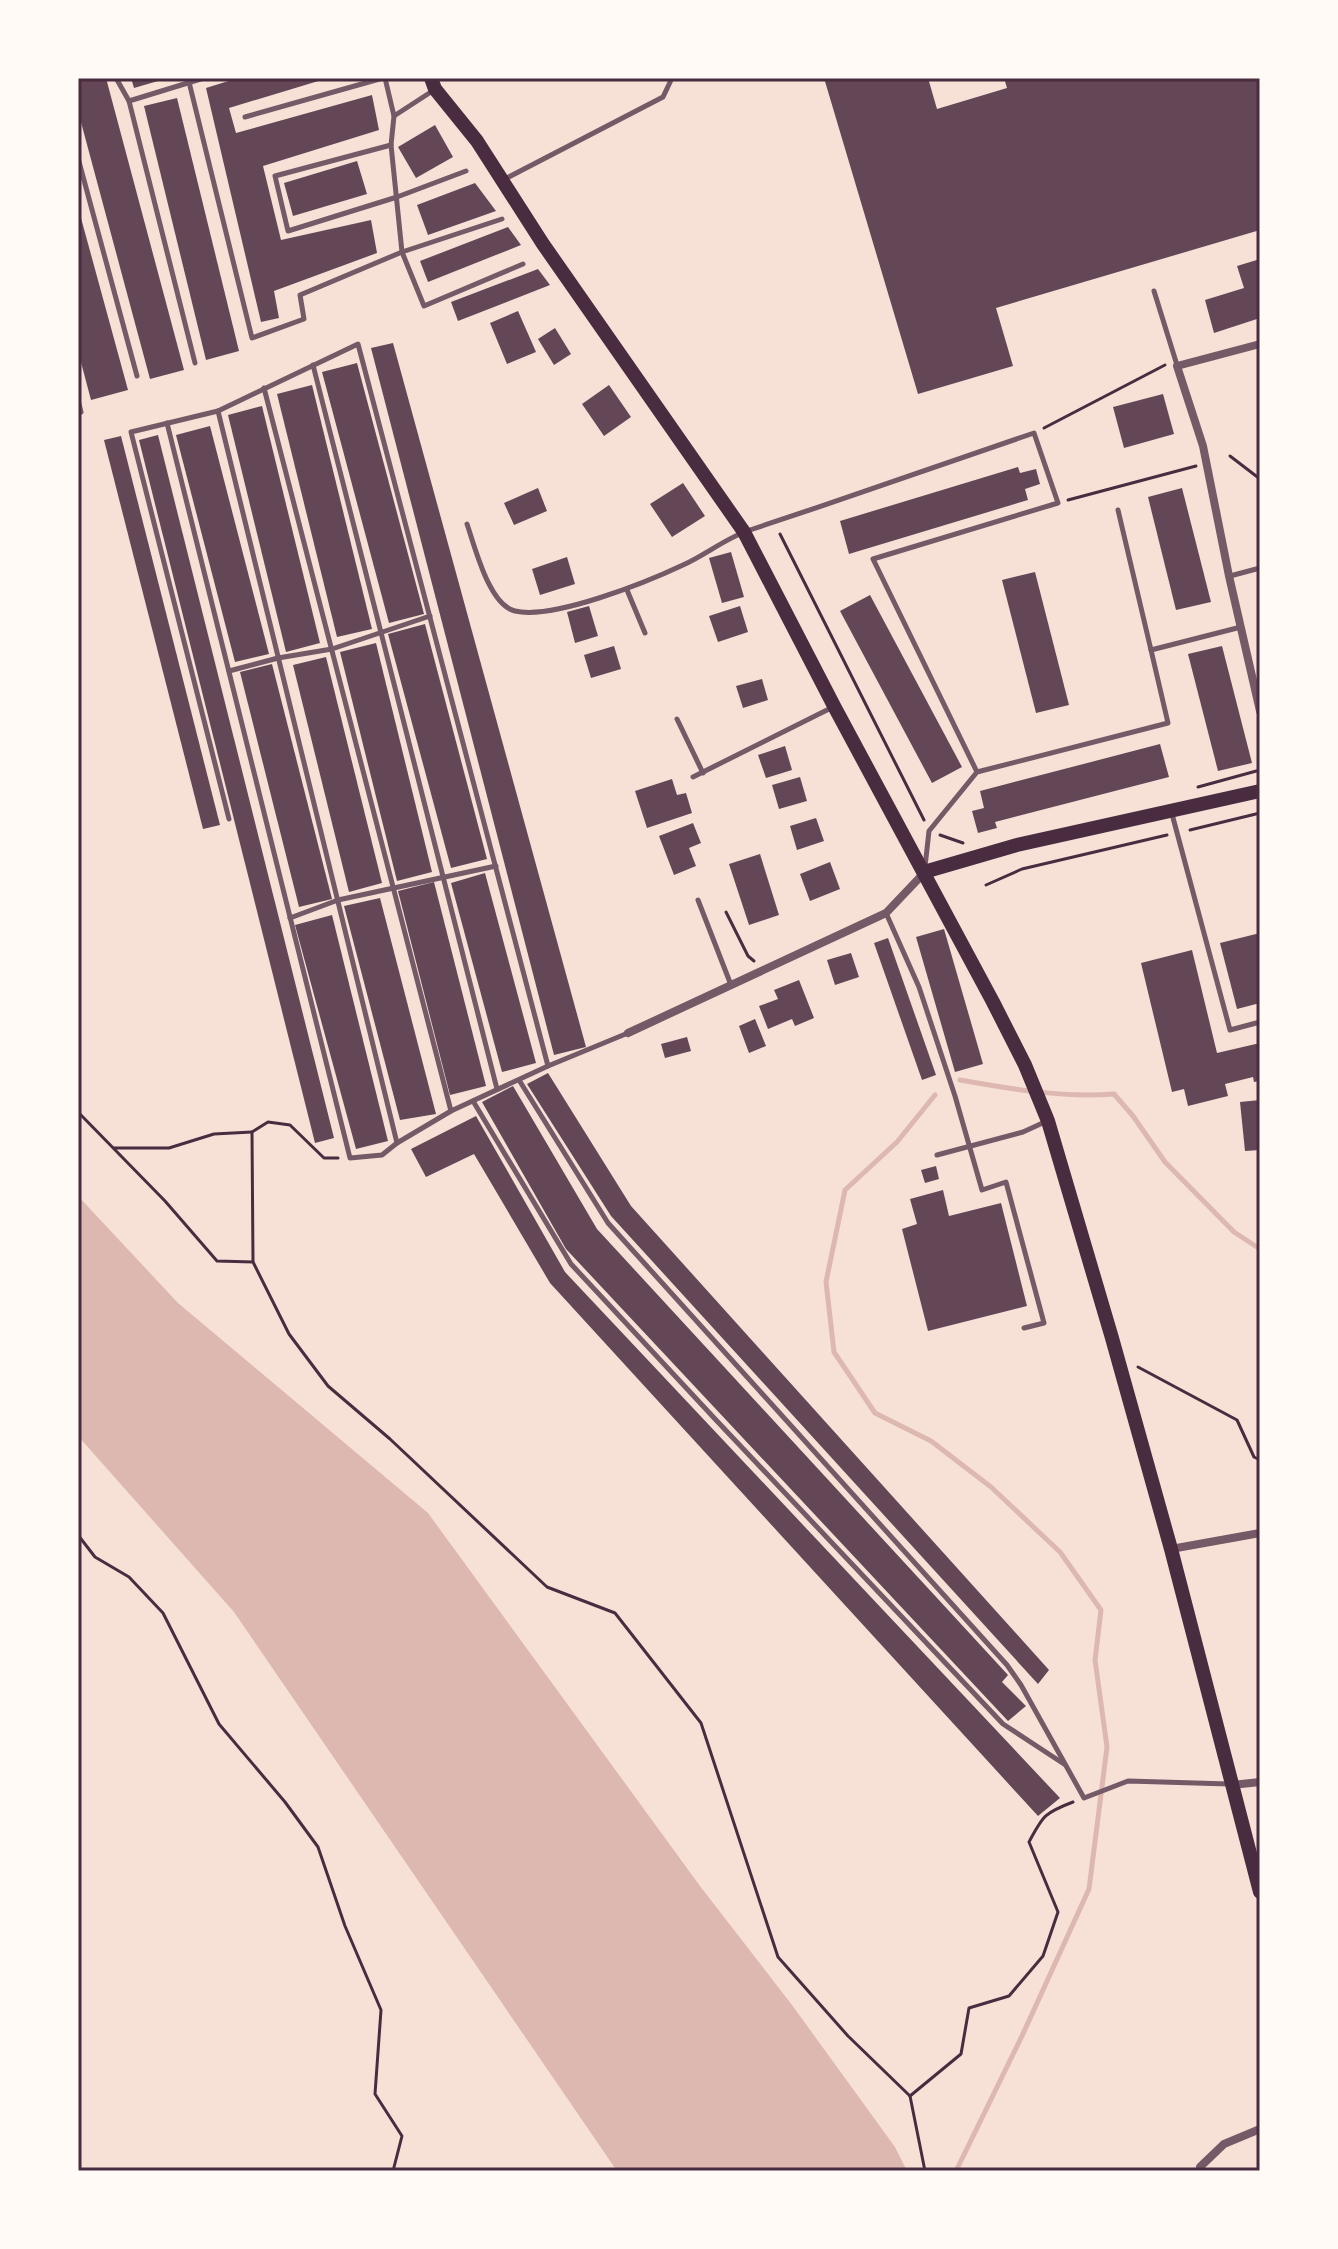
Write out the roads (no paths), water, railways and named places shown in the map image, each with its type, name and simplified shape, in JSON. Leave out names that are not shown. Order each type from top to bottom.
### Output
[{"type":"main road","points":[[433,84],[477,141],[543,244],[744,532],[1025,1065],[1048,1121],[1118,1357],[1260,1892]]},
{"type":"main road","points":[[924,872],[1017,845],[1260,791]]},
{"type":"street","points":[[1260,344],[1176,363],[1203,446],[1260,711]]},
{"type":"street","points":[[628,1033],[886,913],[924,872]]},
{"type":"street","points":[[1171,1549],[1260,1533]]},
{"type":"street","points":[[1232,1785],[1260,1782]]},
{"type":"street","points":[[1200,2171],[1200,2167],[1224,2144],[1260,2129]]},
{"type":"lane","points":[[116,78],[129,101],[195,363]]},
{"type":"lane","points":[[129,101],[204,78]]},
{"type":"lane","points":[[245,117],[384,78],[394,116],[391,145],[402,252],[424,306],[523,264]]},
{"type":"lane","points":[[502,180],[663,97],[672,78]]},
{"type":"lane","points":[[189,82],[252,338],[304,319],[300,295],[402,252],[502,219]]},
{"type":"lane","points":[[394,116],[433,84]]},
{"type":"lane","points":[[391,145],[275,176],[288,231],[397,197],[466,171]]},
{"type":"lane","points":[[78,158],[137,376]]},
{"type":"lane","points":[[1154,291],[1176,363]]},
{"type":"lane","points":[[229,819],[131,432],[218,411],[358,344],[548,1066]]},
{"type":"lane","points":[[313,365],[497,1089]]},
{"type":"lane","points":[[264,388],[451,1111]]},
{"type":"lane","points":[[78,400],[81,412]]},
{"type":"lane","points":[[218,411],[397,1143]]},
{"type":"lane","points":[[167,423],[350,1158],[382,1155],[451,1111],[628,1033]]},
{"type":"lane","points":[[467,524],[484,574],[497,598],[512,611],[533,612],[627,590],[744,532],[1034,433],[1058,503],[873,559],[977,772]]},
{"type":"lane","points":[[924,872],[929,831],[977,772],[1168,723],[1118,510]]},
{"type":"lane","points":[[1229,576],[1260,568]]},
{"type":"lane","points":[[627,590],[645,633]]},
{"type":"lane","points":[[229,671],[278,658],[332,649],[430,616]]},
{"type":"lane","points":[[1151,650],[1242,626]]},
{"type":"lane","points":[[693,777],[834,706]]},
{"type":"lane","points":[[677,719],[703,773]]},
{"type":"lane","points":[[1171,811],[1230,1030],[1260,1022]]},
{"type":"lane","points":[[290,918],[338,900],[496,866]]},
{"type":"lane","points":[[698,900],[731,986]]},
{"type":"lane","points":[[886,913],[919,987],[982,1190],[1006,1182],[1044,1323],[1024,1328]]},
{"type":"lane","points":[[519,1080],[608,1223],[1007,1665],[1084,1798],[1128,1781],[1232,1785]]},
{"type":"lane","points":[[473,1101],[571,1264],[1003,1724],[1065,1764]]},
{"type":"lane","points":[[937,1155],[1023,1132],[1048,1121]]},
{"type":"waterway","points":[[960,1080],[1056,1094],[1114,1094],[1165,1162],[1234,1232],[1260,1249]]},
{"type":"waterway","points":[[935,1095],[897,1142],[845,1190],[826,1282],[834,1352],[875,1413],[931,1441],[991,1487],[1060,1552],[1101,1610],[1095,1660],[1107,1747],[1089,1889],[956,2171]]}]
